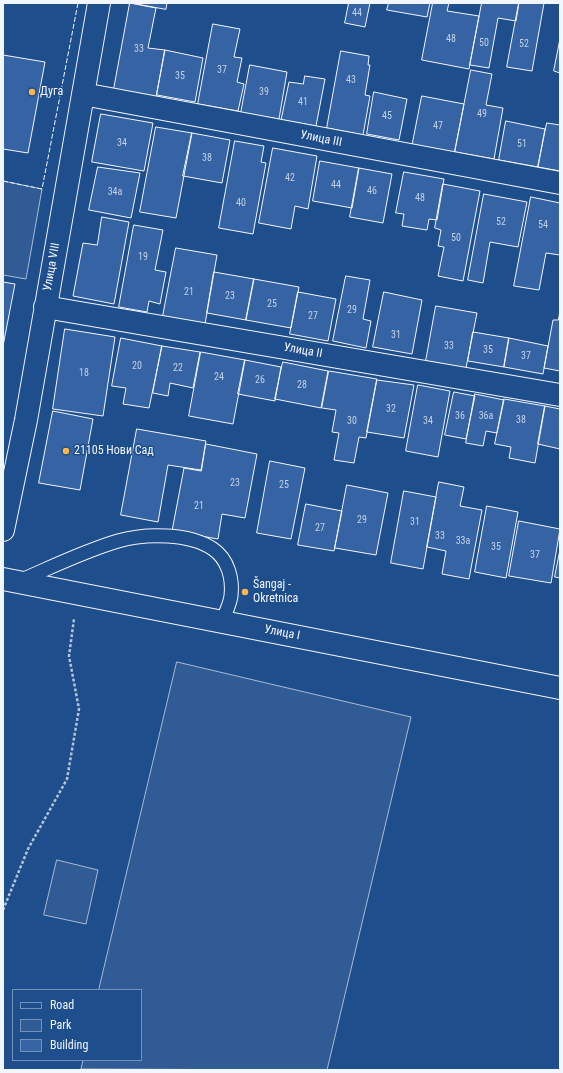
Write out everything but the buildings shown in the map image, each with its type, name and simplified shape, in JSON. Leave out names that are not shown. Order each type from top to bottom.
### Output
[{"type":"street","name":"Улица VIII","points":[[3,530],[26,420],[99,3]]},
{"type":"street","name":"Улица III","points":[[83,94],[560,183]]},
{"type":"street","name":"Улица II","points":[[45,307],[560,395]]},
{"type":"street","name":"Улица I","points":[[11,580],[560,688]]},
{"type":"lane","points":[[11,580],[119,541],[150,535],[191,540],[214,549],[226,564],[230,579],[231,597],[222,622]]},
{"type":"path","points":[[3,910],[28,849],[67,779],[79,709],[69,656],[77,593]]},
{"type":"green space","points":[[3,181],[42,189],[26,279],[3,275]]},
{"type":"green space","points":[[177,662],[411,717],[327,1070],[81,1069],[83,1061],[142,1061],[142,989],[99,989]]},
{"type":"green space","points":[[57,860],[98,870],[86,924],[44,915]]},
{"type":"fence","points":[[3,181],[42,189],[78,3]]},
{"type":"place","name":"Дуга","points":[[32,92]]},
{"type":"place","name":"21105 Нови Сад","points":[[66,451]]},
{"type":"place","name":"Šangaj - Okretnica","points":[[245,592]]}]
